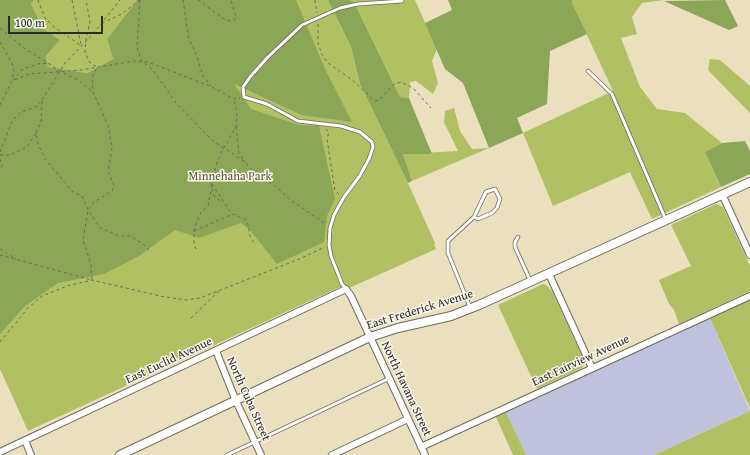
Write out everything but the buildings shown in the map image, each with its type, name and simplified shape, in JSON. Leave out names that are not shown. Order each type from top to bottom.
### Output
[{"type":"main road","name":"East Frederick Avenue","points":[[120,455],[370,337],[398,328],[451,316],[471,309],[750,182]]},
{"type":"street","points":[[722,194],[750,255]]},
{"type":"street","points":[[549,274],[592,368]]},
{"type":"street","name":"North Havana Street","points":[[346,289],[390,378],[425,455]]},
{"type":"street","name":"East Euclid Avenue","points":[[0,452],[346,289]]},
{"type":"street","name":"East Fairview Avenue","points":[[421,447],[750,296]]},
{"type":"street","name":"North Cuba Street","points":[[216,351],[236,401],[261,455]]},
{"type":"street","points":[[332,455],[408,419]]},
{"type":"street","points":[[25,440],[32,455]]},
{"type":"lane","points":[[322,124],[298,121],[267,104],[244,97],[243,87],[250,77],[287,37],[302,25],[340,8],[358,4],[402,1]]},
{"type":"lane","points":[[588,71],[612,94],[666,220]]},
{"type":"lane","name":"North Havana Street","points":[[322,124],[351,129],[369,137],[372,142],[371,153],[364,168],[344,197],[334,215],[330,228],[329,245],[336,270],[342,284],[346,289]]},
{"type":"lane","points":[[471,309],[448,253],[448,241],[474,217],[486,192],[495,189],[500,199],[497,208],[492,213],[478,219],[474,217]]},
{"type":"lane","points":[[518,237],[515,242],[515,247],[531,282]]},
{"type":"lane","points":[[226,455],[390,378]]},
{"type":"path","points":[[38,0],[45,18],[54,27],[81,45]]},
{"type":"path","points":[[72,0],[81,45]]},
{"type":"path","points":[[86,0],[90,21],[85,52],[89,62],[98,67]]},
{"type":"path","points":[[0,152],[12,122],[20,113],[37,106],[42,101],[60,71],[81,45],[102,24],[120,0]]},
{"type":"path","points":[[102,24],[122,14],[139,0]]},
{"type":"path","points":[[139,0],[137,47],[141,60],[152,69],[176,103],[223,149],[245,162]]},
{"type":"path","points":[[183,0],[189,39],[195,51],[203,76],[212,87]]},
{"type":"path","points":[[198,0],[224,19],[230,21],[234,20],[236,17],[231,0]]},
{"type":"path","points":[[316,0],[318,43],[322,55],[328,63],[351,79],[375,101],[379,100],[394,84],[401,82],[413,88],[431,108]]},
{"type":"path","points":[[0,28],[24,48],[52,64],[60,71],[78,80],[93,92]]},
{"type":"path","points":[[0,42],[12,63],[14,71],[12,80],[0,104]]},
{"type":"path","points":[[12,80],[29,74],[98,67],[141,60],[155,64],[212,87],[234,99],[244,97]]},
{"type":"path","points":[[12,80],[23,69],[41,63],[52,64]]},
{"type":"path","points":[[92,280],[91,264],[84,240],[88,210],[94,202],[112,191],[114,186],[108,171],[112,149],[110,128],[93,92],[92,78],[98,67]]},
{"type":"path","points":[[234,99],[237,113],[236,127],[239,153],[245,162],[258,177],[274,185],[292,201],[330,228]]},
{"type":"path","points":[[0,154],[18,152],[27,147],[41,123],[42,101]]},
{"type":"path","points":[[322,124],[329,132],[328,138],[335,191],[344,197]]},
{"type":"path","points":[[196,249],[194,231],[201,212],[208,206],[211,183],[223,149],[236,127]]},
{"type":"path","points":[[36,132],[38,144],[45,159],[73,192],[82,196],[88,210],[100,228],[118,236],[130,236],[142,242],[149,250]]},
{"type":"path","points":[[0,159],[2,166],[0,170]]},
{"type":"path","points":[[211,183],[224,204]]},
{"type":"path","points":[[211,183],[214,196],[233,214],[246,220],[249,227],[249,234],[255,245]]},
{"type":"path","points":[[194,231],[233,214]]},
{"type":"path","points":[[0,255],[92,280],[160,296],[186,300],[200,298],[297,260],[329,245]]},
{"type":"path","points":[[0,249],[18,260]]},
{"type":"path","points":[[0,342],[28,308],[42,296],[67,286],[92,280]]},
{"type":"path","points":[[191,318],[219,290]]},
{"type":"shaded area","points":[[710,318],[750,411],[654,455],[526,455],[506,412]]},
{"type":"green space","points":[[0,0],[34,0],[31,4],[44,29],[60,40],[46,56],[48,67],[87,73],[113,59],[107,39],[137,0],[296,0],[325,69],[352,122],[302,115],[234,84],[251,109],[299,125],[319,126],[335,199],[327,216],[324,242],[277,264],[250,230],[241,223],[199,238],[175,230],[139,256],[104,274],[58,283],[25,306],[0,334]]},
{"type":"green space","points":[[34,0],[137,0],[107,39],[113,59],[87,73],[48,68],[46,56],[60,40],[44,29],[31,4]]},
{"type":"green space","name":"Minnehaha Park","points":[[210,0],[328,0],[351,47],[360,84],[408,183],[435,243],[436,249],[347,289],[340,287],[28,431],[0,369],[0,124],[220,22]]},
{"type":"green space","points":[[328,0],[350,0],[354,2],[400,97],[409,98],[432,154],[403,154],[412,181],[408,183],[360,84],[351,47]]},
{"type":"green space","points":[[350,0],[415,0],[437,49],[432,61],[438,83],[433,94],[416,81],[410,82],[409,98],[400,97],[354,2]]},
{"type":"green space","points":[[448,0],[572,0],[572,3],[587,34],[550,51],[547,104],[517,118],[523,133],[489,148],[463,83],[445,69],[425,23],[452,10]]},
{"type":"green space","points":[[572,0],[664,0],[642,3],[632,17],[637,34],[621,38],[640,87],[657,109],[685,113],[722,143],[705,152],[721,187],[652,219],[630,172],[553,206],[523,133],[613,91],[572,3]]},
{"type":"green space","points":[[725,0],[738,26],[729,30],[664,1]]},
{"type":"green space","points":[[710,59],[720,60],[750,86],[750,113],[708,70]]},
{"type":"green space","points":[[454,108],[460,131],[472,149],[489,148],[412,181],[403,154],[458,151],[444,122],[445,111]]},
{"type":"green space","points":[[745,141],[750,151],[750,174],[721,187],[705,152],[722,143]]},
{"type":"green space","points":[[716,204],[723,207],[750,266],[750,291],[679,324],[674,310],[669,304],[659,280],[691,266],[671,225]]},
{"type":"green space","points":[[543,284],[552,291],[583,358],[584,364],[582,368],[537,389],[498,305]]},
{"type":"green space","points":[[750,301],[750,408],[710,318]]},
{"type":"green space","points":[[750,411],[750,455],[654,455]]},
{"type":"green space","points":[[506,412],[526,455],[513,455],[496,417]]}]
